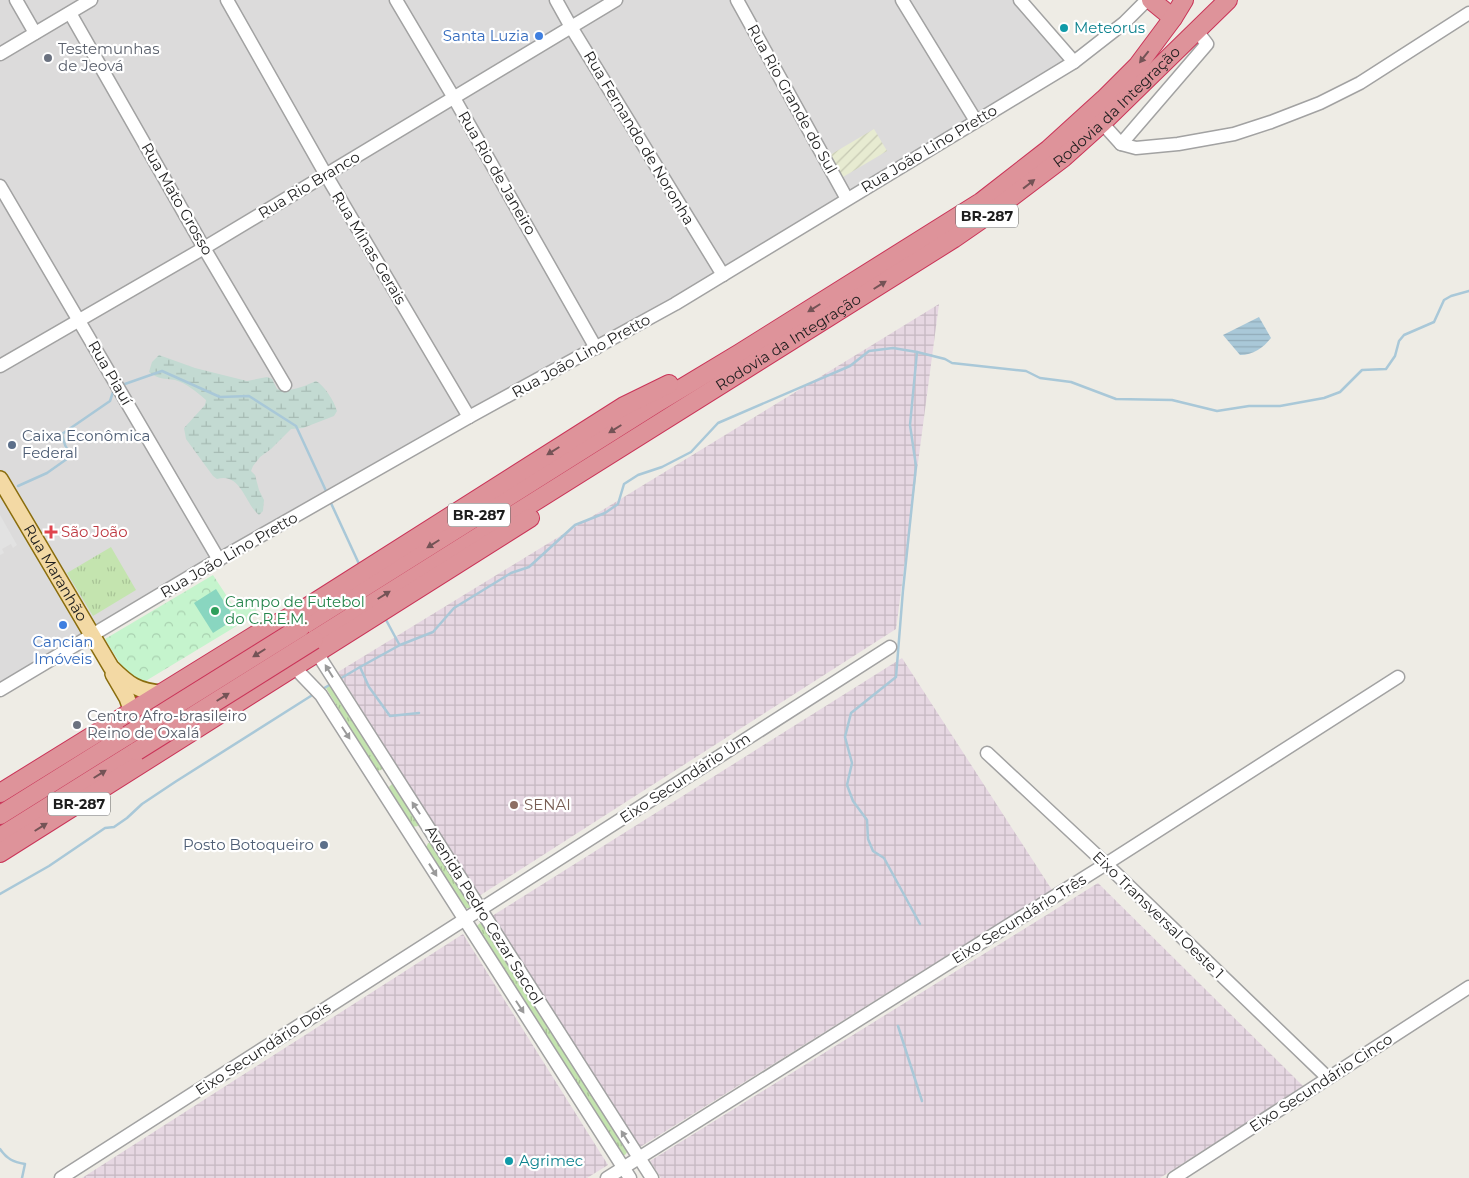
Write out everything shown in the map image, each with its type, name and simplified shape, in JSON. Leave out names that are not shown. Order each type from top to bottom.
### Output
[{"type":"highway","points":[[1151,0],[1173,18]]},
{"type":"highway","name":"Rodovia da Integração","points":[[315,646],[982,202],[1049,149],[1138,65],[1184,0]]},
{"type":"highway","name":"Rodovia da Integração","points":[[294,623],[657,403],[745,360],[953,239],[1063,158],[1197,31],[1219,2]]},
{"type":"highway","points":[[294,623],[315,646]]},
{"type":"highway","name":"BR-287","points":[[0,794],[257,634],[294,623]]},
{"type":"highway","name":"BR-287","points":[[0,816],[128,735],[294,623]]},
{"type":"highway","name":"BR-287","points":[[0,853],[294,667],[315,646]]},
{"type":"highway","name":"BR-287","points":[[0,838],[138,751],[315,646]]},
{"type":"highway","points":[[132,712],[157,755]]},
{"type":"main road","name":"Rua Maranhão","points":[[0,479],[112,667],[122,678],[134,686],[148,692],[163,692]]},
{"type":"main road","name":"Rua Maranhão","points":[[112,667],[114,676],[127,698],[132,712]]},
{"type":"street","points":[[16,0],[35,33]]},
{"type":"street","points":[[0,54],[91,0]]},
{"type":"street","name":"Rua Minas Gerais","points":[[226,0],[326,175],[469,417]]},
{"type":"street","name":"Rua Rio de Janeiro","points":[[396,0],[596,348]]},
{"type":"street","name":"Rua Fernando de Noronha","points":[[556,0],[723,275]]},
{"type":"street","name":"Rua Rio Branco","points":[[0,366],[204,248],[616,0]]},
{"type":"street","name":"Rua Rio Grande do Sul","points":[[737,0],[847,199]]},
{"type":"street","points":[[902,0],[976,121]]},
{"type":"street","points":[[1020,0],[1074,62]]},
{"type":"street","name":"Rua João Lino Pretto","points":[[0,690],[219,560],[469,417],[675,304],[1074,62],[1124,24],[1147,0]]},
{"type":"street","name":"Rua Mato Grosso","points":[[70,13],[204,248],[285,385]]},
{"type":"street","points":[[1102,123],[1121,144],[1136,148],[1178,144],[1234,134],[1320,104],[1360,83],[1469,13]]},
{"type":"street","points":[[1121,144],[1207,44],[1197,31]]},
{"type":"street","name":"Rua Piauí","points":[[0,186],[219,560]]},
{"type":"street","name":"Avenida Pedro Cezar Saccol","points":[[315,646],[652,1178]]},
{"type":"street","name":"Eixo Secundário Um","points":[[465,920],[890,647]]},
{"type":"street","name":"Avenida Pedro Cezar Saccol","points":[[294,667],[322,695],[626,1173]]},
{"type":"street","name":"Eixo Secundário Três","points":[[606,1178],[626,1173],[639,1158],[1106,864],[1398,677]]},
{"type":"street","name":"Eixo Transversal Oeste 1","points":[[986,753],[1106,864],[1328,1078]]},
{"type":"street","name":"Eixo Secundário Dois","points":[[61,1178],[465,920]]},
{"type":"street","name":"Eixo Secundário Cinco","points":[[1174,1178],[1469,987]]},
{"type":"shaded area","points":[[0,0],[1020,0],[1074,62],[847,199],[0,690]]},
{"type":"shaded area","points":[[939,304],[896,629],[479,896],[338,672]]},
{"type":"shaded area","points":[[1259,317],[1271,338],[1257,350],[1249,354],[1240,355],[1223,335]]},
{"type":"shaded area","points":[[0,515],[17,545],[13,548],[11,544],[2,549],[4,553],[0,555]]},
{"type":"shaded area","points":[[902,658],[1052,890],[637,1149],[492,916]]},
{"type":"shaded area","points":[[1098,883],[1303,1086],[1160,1178],[661,1178],[650,1161]]},
{"type":"shaded area","points":[[463,934],[608,1165],[587,1178],[82,1178]]},
{"type":"green space","points":[[874,129],[887,151],[843,177],[830,155]]},
{"type":"green space","points":[[159,355],[195,368],[247,381],[267,377],[272,379],[277,389],[282,390],[297,388],[316,381],[329,394],[337,411],[334,416],[303,428],[291,429],[260,457],[253,466],[251,471],[255,475],[264,500],[263,511],[259,515],[237,484],[232,480],[225,478],[217,479],[213,476],[186,439],[184,428],[205,405],[206,400],[183,383],[159,378],[149,372],[152,362]]},
{"type":"green space","points":[[111,547],[136,590],[93,616],[67,573]]},
{"type":"green space","points":[[213,575],[232,604],[251,602],[258,613],[144,682],[126,673],[105,639]]},
{"type":"green space","name":"Campo de Futebol do C.R.E.M.","points":[[216,589],[235,619],[213,633],[194,603]]},
{"type":"green space","points":[[333,684],[384,766],[381,770],[376,771],[326,688]]},
{"type":"green space","points":[[392,784],[397,784],[421,822],[418,826],[412,827],[392,795],[389,787]]},
{"type":"green space","points":[[428,843],[434,844],[471,902],[471,908],[464,908],[426,848]]},
{"type":"green space","points":[[480,923],[485,925],[628,1151],[625,1155],[620,1155],[479,932],[477,926]]},
{"type":"waterway","points":[[419,713],[390,716],[369,687],[360,667],[400,645],[433,632],[454,608],[511,573],[529,567],[575,525],[605,513],[618,504],[624,484],[638,475],[662,467],[691,452],[718,423],[850,366],[869,351],[893,348],[945,359],[952,363],[1026,371],[1040,378],[1071,382],[1116,399],[1172,400],[1217,411],[1249,406],[1280,406],[1324,398],[1340,392],[1362,370],[1386,369],[1395,356],[1399,341],[1404,335],[1434,322],[1444,300],[1469,291]]},
{"type":"waterway","points":[[917,352],[910,425],[916,466],[896,677],[851,713],[845,737],[852,763],[847,785],[853,801],[867,820],[868,839],[873,851],[884,858],[920,924]]},
{"type":"waterway","points":[[122,385],[162,371],[220,397],[249,396],[296,426],[327,493]]},
{"type":"waterway","points":[[18,486],[47,473],[71,456],[62,434],[110,401],[113,392]]},
{"type":"waterway","points":[[330,501],[360,566]]},
{"type":"waterway","points":[[385,618],[399,644]]},
{"type":"waterway","points":[[338,680],[360,667]]},
{"type":"waterway","points":[[321,690],[331,684]]},
{"type":"waterway","points":[[0,894],[49,866],[105,828],[114,827],[142,804],[175,782],[314,694]]},
{"type":"waterway","points":[[898,1026],[922,1101]]},
{"type":"waterway","points":[[0,1149],[11,1160],[25,1164],[22,1178]]},
{"type":"place","name":"Meteorus","points":[[1064,28]]},
{"type":"place","name":"Santa Luzia","points":[[539,36]]},
{"type":"place","name":"Testemunhas de Jeová","points":[[48,58]]},
{"type":"place","name":"Caixa Econômica Federal","points":[[12,445]]},
{"type":"place","name":"São João","points":[[51,532]]},
{"type":"place","name":"Campo de Futebol do C.R.E.M.","points":[[215,611]]},
{"type":"place","name":"Cancian Imóveis","points":[[63,625]]},
{"type":"place","name":"Centro Afro-brasileiro Reino de Oxalá","points":[[77,725]]},
{"type":"place","name":"SENAI","points":[[514,805]]},
{"type":"place","name":"Posto Botoqueiro","points":[[324,845]]},
{"type":"place","name":"Agrimec","points":[[509,1161]]}]
